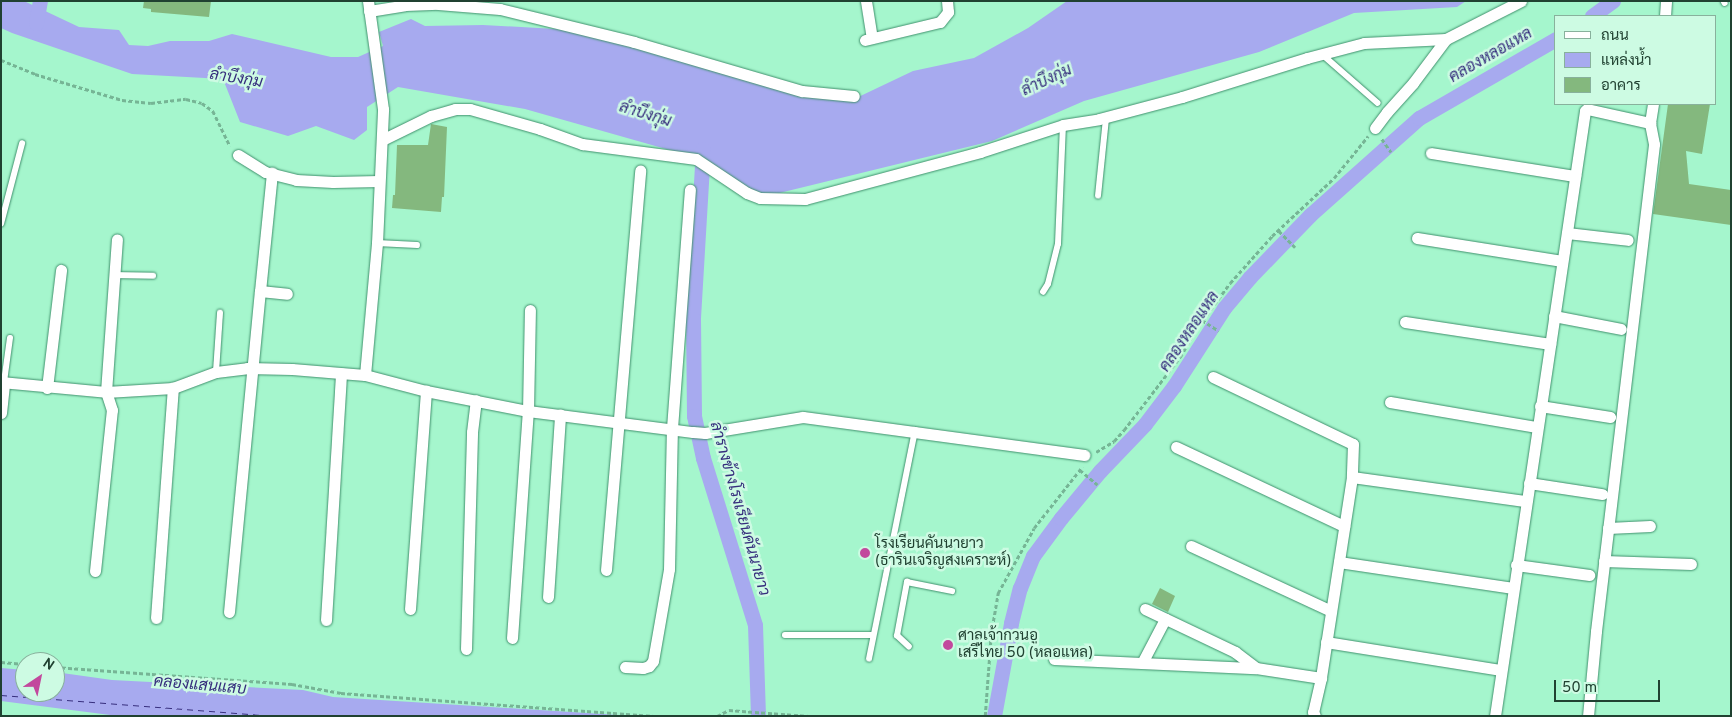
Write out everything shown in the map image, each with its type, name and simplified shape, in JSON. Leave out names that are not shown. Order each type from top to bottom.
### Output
[{"type":"street","points":[[866,1],[869,39],[940,22],[948,12],[947,1]]},
{"type":"street","points":[[382,140],[431,116],[455,109],[470,109],[540,129],[582,144],[693,158],[756,197],[772,200],[805,199],[980,152],[1063,125],[1106,118],[1182,97],[1364,43],[1446,39],[1521,1]]},
{"type":"street","points":[[1665,15],[1666,1]]},
{"type":"street","points":[[365,375],[377,243],[383,108],[370,10],[405,5],[438,4],[500,9],[549,19],[634,42],[802,91],[854,96]]},
{"type":"street","points":[[1378,132],[1387,112],[1413,83],[1446,39]]},
{"type":"street","points":[[1588,716],[1604,561],[1654,144],[1650,123],[1653,105]]},
{"type":"street","points":[[1495,716],[1500,670],[1528,483],[1587,109],[1650,123]]},
{"type":"street","points":[[1431,153],[1575,176]]},
{"type":"street","points":[[238,154],[246,162],[272,173],[296,180],[333,182],[379,181]]},
{"type":"street","points":[[606,570],[640,170]]},
{"type":"street","points":[[229,612],[272,173]]},
{"type":"street","points":[[625,667],[643,668],[650,666],[653,660],[669,569],[672,428],[690,190]]},
{"type":"street","points":[[1567,233],[1628,240]]},
{"type":"street","points":[[1417,238],[1562,261]]},
{"type":"street","points":[[95,571],[112,410],[106,392],[117,239]]},
{"type":"street","points":[[47,388],[61,270]]},
{"type":"street","points":[[260,291],[287,294]]},
{"type":"street","points":[[512,638],[528,411],[530,310]]},
{"type":"street","points":[[1554,316],[1621,329]]},
{"type":"street","points":[[1405,322],[1550,344]]},
{"type":"street","points":[[1,413],[3,382],[47,388],[106,392],[173,388],[216,372],[254,368],[292,369],[365,375],[426,391],[528,411],[619,421],[693,432],[705,433],[803,417],[915,431],[1087,457]]},
{"type":"street","points":[[326,620],[342,373]]},
{"type":"street","points":[[1213,377],[1352,442],[1354,448],[1352,477],[1321,678],[1313,712],[1316,716]]},
{"type":"street","points":[[156,618],[173,388]]},
{"type":"street","points":[[410,609],[426,391]]},
{"type":"street","points":[[466,649],[472,432],[476,400]]},
{"type":"street","points":[[1390,402],[1537,427]]},
{"type":"street","points":[[1540,406],[1610,417]]},
{"type":"street","points":[[548,597],[560,414]]},
{"type":"street","points":[[1176,447],[1344,526]]},
{"type":"street","points":[[1352,477],[1526,502]]},
{"type":"street","points":[[1528,483],[1602,494]]},
{"type":"street","points":[[1608,528],[1650,526]]},
{"type":"street","points":[[1192,546],[1331,611]]},
{"type":"street","points":[[1604,561],[1691,564]]},
{"type":"street","points":[[1339,562],[1513,588]]},
{"type":"street","points":[[1516,565],[1589,574]]},
{"type":"street","points":[[1144,609],[1235,652],[1256,668]]},
{"type":"street","points":[[1142,663],[1166,619]]},
{"type":"street","points":[[1326,642],[1500,670]]},
{"type":"street","points":[[1054,659],[1256,668],[1321,678]]},
{"type":"lane","points":[[1322,54],[1378,102]]},
{"type":"lane","points":[[1098,196],[1106,118]]},
{"type":"lane","points":[[1043,292],[1048,284],[1058,244],[1063,125]]},
{"type":"lane","points":[[1,224],[22,144]]},
{"type":"lane","points":[[377,243],[417,245]]},
{"type":"lane","points":[[114,275],[154,276]]},
{"type":"lane","points":[[216,372],[220,313]]},
{"type":"lane","points":[[3,382],[10,338]]},
{"type":"lane","points":[[869,659],[915,431]]},
{"type":"lane","points":[[885,574],[894,577]]},
{"type":"lane","points":[[909,647],[897,636],[905,581],[952,591]]},
{"type":"lane","points":[[786,635],[873,634]]},
{"type":"path","points":[[1,60],[35,74],[122,100],[151,103],[186,99],[202,103],[213,111],[228,145],[238,154]]},
{"type":"path","points":[[985,716],[991,634],[998,593],[1034,528],[1080,469],[1087,457],[1114,441],[1124,430],[1180,357],[1202,320],[1230,282],[1378,132],[1391,152]]},
{"type":"path","points":[[1279,231],[1296,247]]},
{"type":"path","points":[[1202,320],[1220,331]]},
{"type":"path","points":[[1080,469],[1098,485]]},
{"type":"path","points":[[1,662],[15,663]]},
{"type":"path","points":[[65,667],[292,684],[342,693],[657,716]]},
{"type":"path","points":[[717,716],[729,710],[809,716]]},
{"type":"water","name":"ลำบึงกุ่ม","points":[[1,1],[24,1],[79,27],[119,30],[129,45],[148,46],[170,41],[209,41],[232,34],[331,57],[358,57],[383,46],[379,32],[411,19],[425,26],[483,25],[556,29],[616,39],[852,100],[913,71],[974,58],[1028,28],[1067,1],[1466,1],[1457,7],[1354,13],[1259,52],[1084,101],[992,141],[763,197],[680,153],[525,109],[398,87],[367,107],[367,130],[354,140],[316,126],[288,136],[240,122],[223,79],[132,74],[1,28]]},
{"type":"water","name":"คลองแสนแสบ","points":[[1,668],[15,669],[15,702],[65,702],[65,673],[112,680],[303,690],[333,697],[635,716],[118,716],[1,701]]},
{"type":"building","points":[[144,1],[211,1],[209,17],[151,12],[151,9],[143,8]]},
{"type":"building","points":[[1668,105],[1710,105],[1702,154],[1686,151],[1689,184],[1731,190],[1731,225],[1653,214]]},
{"type":"building","points":[[431,124],[447,127],[444,197],[442,197],[441,212],[392,208],[393,195],[395,195],[397,145],[428,145]]},
{"type":"building","points":[[1160,588],[1175,596],[1168,612],[1152,604]]},
{"type":"waterway","points":[[36,23],[40,1]]},
{"type":"waterway","name":"คลองหลอแหล","points":[[1593,15],[1613,1]]},
{"type":"waterway","name":"คลองหลอแหล","points":[[994,716],[1011,623],[1020,588],[1033,556],[1061,518],[1100,471],[1145,424],[1174,386],[1224,308],[1250,277],[1310,215],[1419,118],[1554,40]]},
{"type":"waterway","name":"ลำรางข้างโรงเรียนคันนายาว","points":[[703,149],[693,319],[694,416],[703,458],[755,625],[758,716]]},
{"type":"ferry route","points":[[1,695],[272,716]]},
{"type":"place","name":"โรงเรียนคันนายาว (ธารินเจริญสงเคราะห์)","points":[[865,553]]},
{"type":"place","name":"ศาลเจ้ากวนอู เสรีไทย 50 (หลอแหล)","points":[[948,645]]}]
